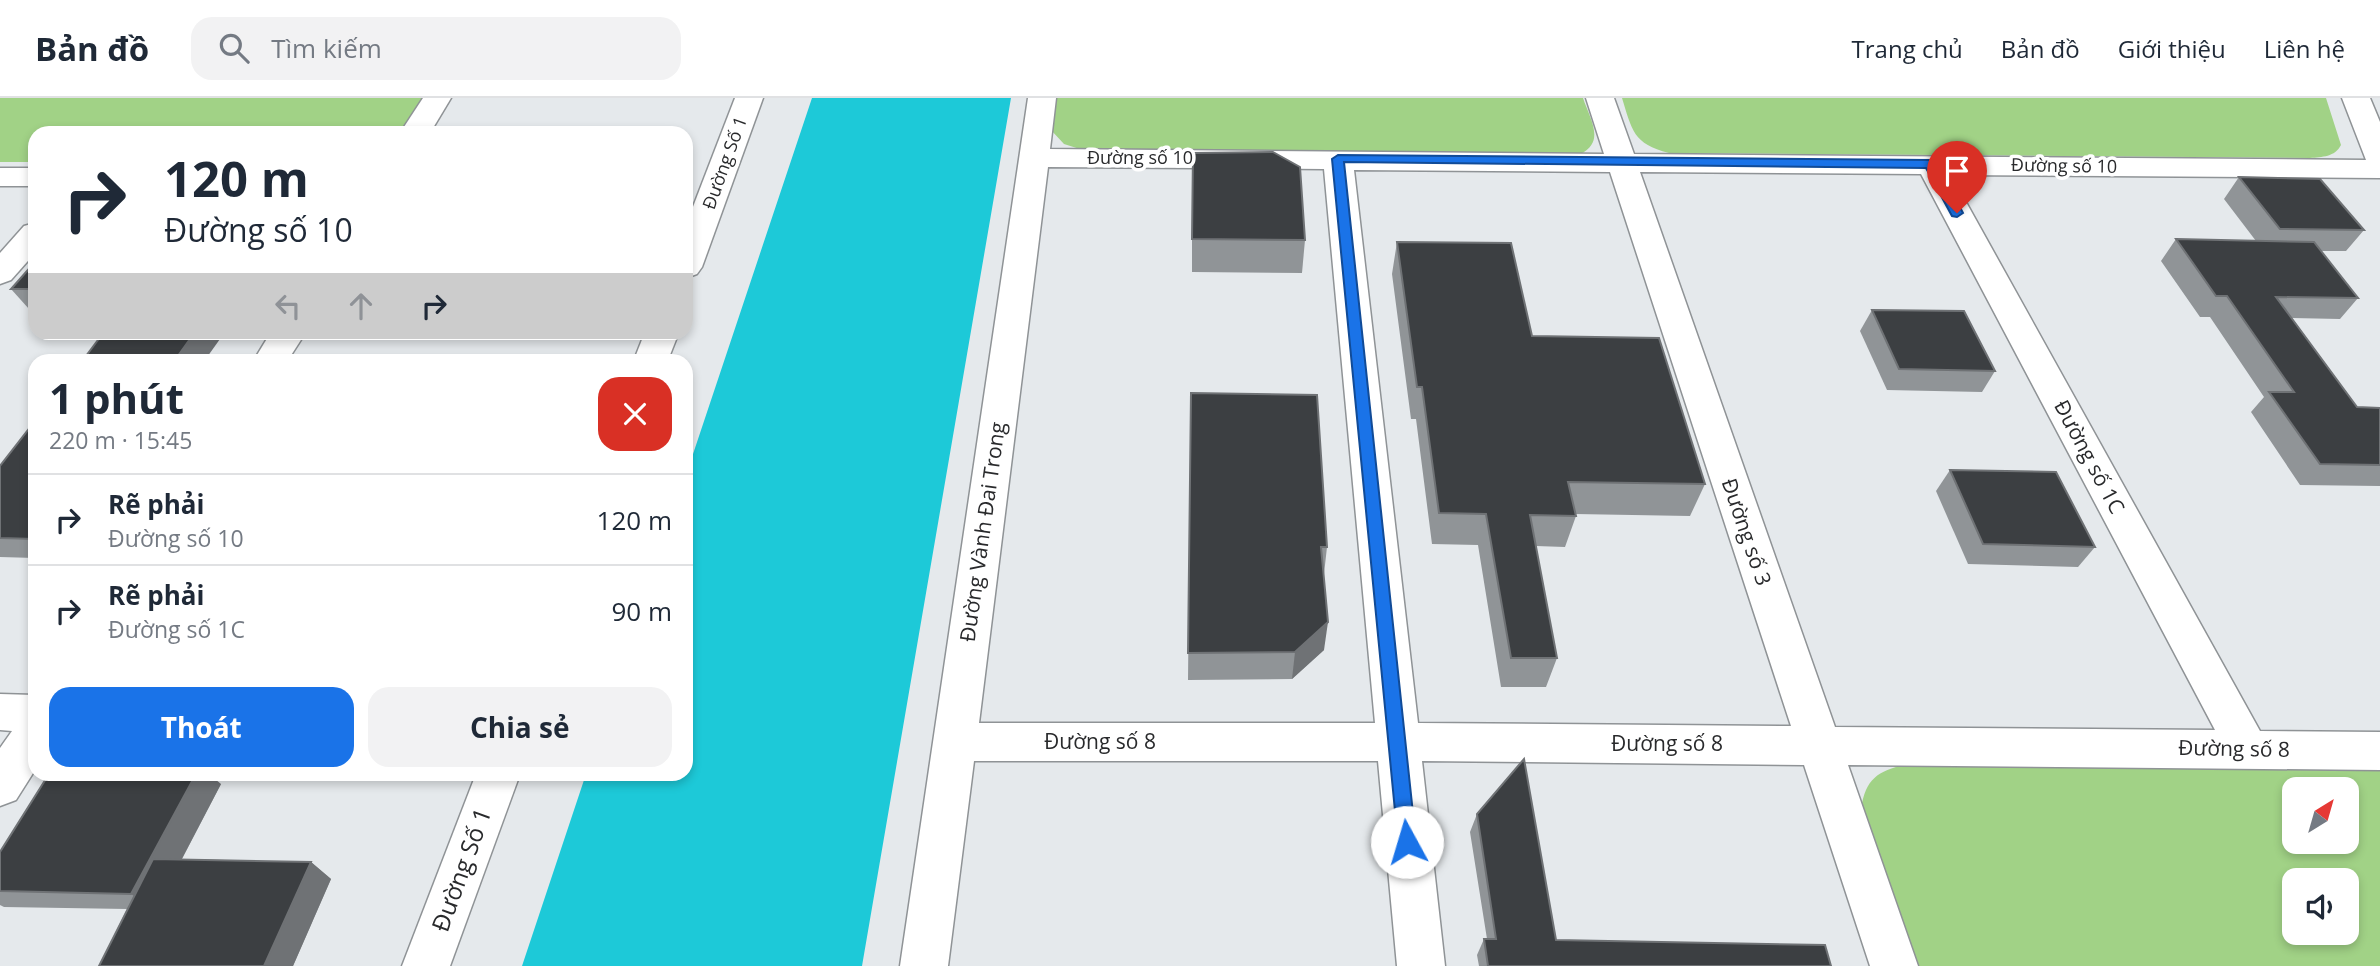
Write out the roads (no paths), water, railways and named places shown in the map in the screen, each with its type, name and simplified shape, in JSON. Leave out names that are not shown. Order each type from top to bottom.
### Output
[{"type":"street","points":[[420,126],[438,98]]},
{"type":"street","name":"Đường Số 1","points":[[693,248],[749,98]]},
{"type":"street","name":"Đường Vành Đai Trong","points":[[924,966],[1042,98]]},
{"type":"street","name":"Đường số 3","points":[[1600,98],[1894,966]]},
{"type":"street","points":[[2356,98],[2380,159]]},
{"type":"street","name":"Đường số 10","points":[[1034,158],[2380,169]]},
{"type":"street","points":[[1338,159],[1421,966]]},
{"type":"street","name":"Đường số 1C","points":[[1930,164],[2248,750]]},
{"type":"street","points":[[0,177],[28,177]]},
{"type":"street","points":[[0,273],[28,241]]},
{"type":"street","points":[[0,712],[28,712]]},
{"type":"street","name":"Đường số 8","points":[[954,742],[1396,742],[2380,751]]},
{"type":"street","points":[[0,786],[28,743]]},
{"type":"street","name":"Đường Số 1","points":[[426,966],[495,781]]},
{"type":"water","points":[[812,98],[1011,98],[862,966],[522,966],[584,781],[693,781],[693,454]]}]
